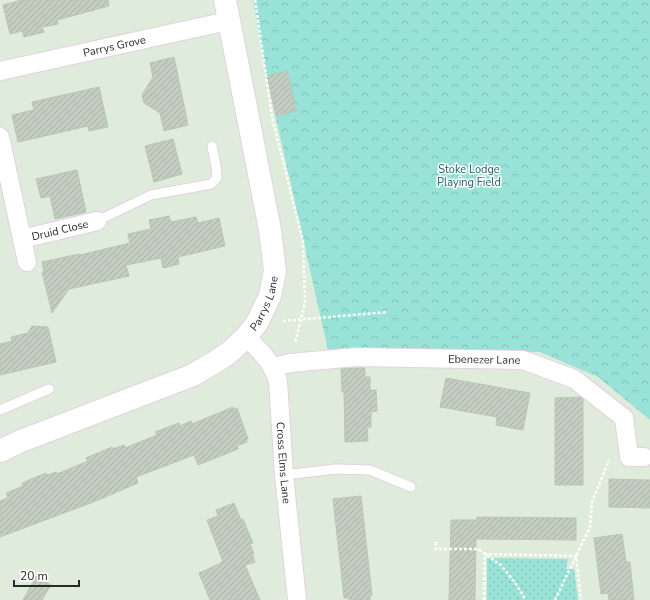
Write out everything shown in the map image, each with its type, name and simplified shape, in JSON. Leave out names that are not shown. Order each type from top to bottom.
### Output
[{"type":"main road","name":"Parrys Lane","points":[[1,449],[193,375],[230,352],[251,330],[270,296],[275,271],[270,230],[227,10]]},
{"type":"street","name":"Parrys Grove","points":[[0,71],[227,10]]},
{"type":"street","name":"Druid Close","points":[[0,137],[27,262]]},
{"type":"street","name":"Druid Close","points":[[22,240],[97,221]]},
{"type":"street","name":"Cross Elms Lane","points":[[251,330],[264,354],[274,367],[278,381],[284,475],[297,600]]},
{"type":"street","name":"Ebenezer Lane","points":[[274,367],[290,362],[356,357],[523,360],[574,379],[624,418],[629,457],[644,457]]},
{"type":"lane","points":[[97,221],[151,195],[211,184],[216,178],[216,166],[212,146]]},
{"type":"lane","points":[[0,410],[49,390]]},
{"type":"lane","points":[[284,475],[336,469],[370,470],[411,487]]},
{"type":"path","points":[[251,330],[388,312]]},
{"type":"path","points":[[555,600],[590,527],[592,502],[609,459]]},
{"type":"path","points":[[436,542],[436,549],[478,549],[501,565],[526,600]]},
{"type":"path","points":[[485,554],[576,556]]},
{"type":"path","points":[[484,600],[485,554]]},
{"type":"path","points":[[576,556],[581,600]]},
{"type":"green space","name":"Stoke Lodge Playing Field","points":[[253,0],[650,0],[650,420],[598,377],[540,352],[328,350],[266,74]]},
{"type":"green space","points":[[487,558],[568,559],[566,569],[574,569],[578,600],[487,600]]},
{"type":"building","points":[[22,0],[108,0],[109,6],[57,20],[58,24],[42,27],[44,32],[24,37],[22,31],[10,34],[3,5]]},
{"type":"building","points":[[174,57],[188,125],[164,131],[160,113],[144,103],[142,95],[153,77],[150,63]]},
{"type":"building","points":[[287,71],[296,111],[276,116],[267,76]]},
{"type":"building","points":[[99,87],[108,127],[89,131],[88,126],[18,142],[12,115],[34,110],[32,102]]},
{"type":"building","points":[[173,139],[182,174],[154,182],[145,146]]},
{"type":"building","points":[[77,170],[86,212],[55,219],[50,196],[41,198],[36,179]]},
{"type":"building","points":[[169,216],[171,222],[196,217],[198,223],[219,218],[225,246],[178,257],[179,264],[163,268],[161,258],[126,265],[129,276],[69,289],[52,313],[42,272],[44,272],[42,262],[130,243],[128,234],[151,229],[149,220]]},
{"type":"building","points":[[32,326],[48,327],[56,362],[0,375],[0,344],[12,341],[11,337],[28,333]]},
{"type":"building","points":[[365,368],[365,377],[370,377],[370,390],[376,390],[377,411],[371,412],[371,427],[367,428],[368,441],[345,442],[344,391],[342,392],[341,369]]},
{"type":"building","points":[[446,378],[530,393],[523,430],[496,425],[497,417],[440,407]]},
{"type":"building","points":[[581,397],[583,399],[583,485],[555,485],[555,398]]},
{"type":"building","points":[[233,407],[234,409],[237,408],[248,439],[246,439],[247,442],[237,446],[238,449],[198,465],[194,455],[136,477],[138,483],[96,501],[0,537],[0,501],[8,498],[6,493],[23,486],[22,483],[46,473],[47,475],[56,472],[57,474],[88,461],[86,458],[112,447],[113,449],[124,445],[125,448],[157,435],[155,432],[179,423],[180,426],[191,421],[192,424]]},
{"type":"building","points":[[609,479],[650,480],[650,508],[609,507]]},
{"type":"building","points":[[361,496],[372,595],[370,596],[370,600],[349,600],[349,598],[344,598],[333,499]]},
{"type":"building","points":[[234,503],[241,520],[243,519],[253,543],[250,544],[255,562],[245,565],[260,600],[210,600],[199,573],[223,562],[207,520],[218,516],[216,510]]},
{"type":"building","points":[[477,517],[576,518],[576,540],[476,539],[475,600],[449,600],[451,520],[477,520]]},
{"type":"building","points":[[622,534],[626,562],[630,562],[634,600],[609,600],[608,593],[601,594],[594,538]]},
{"type":"building","points":[[36,576],[51,585],[42,600],[23,600]]}]
